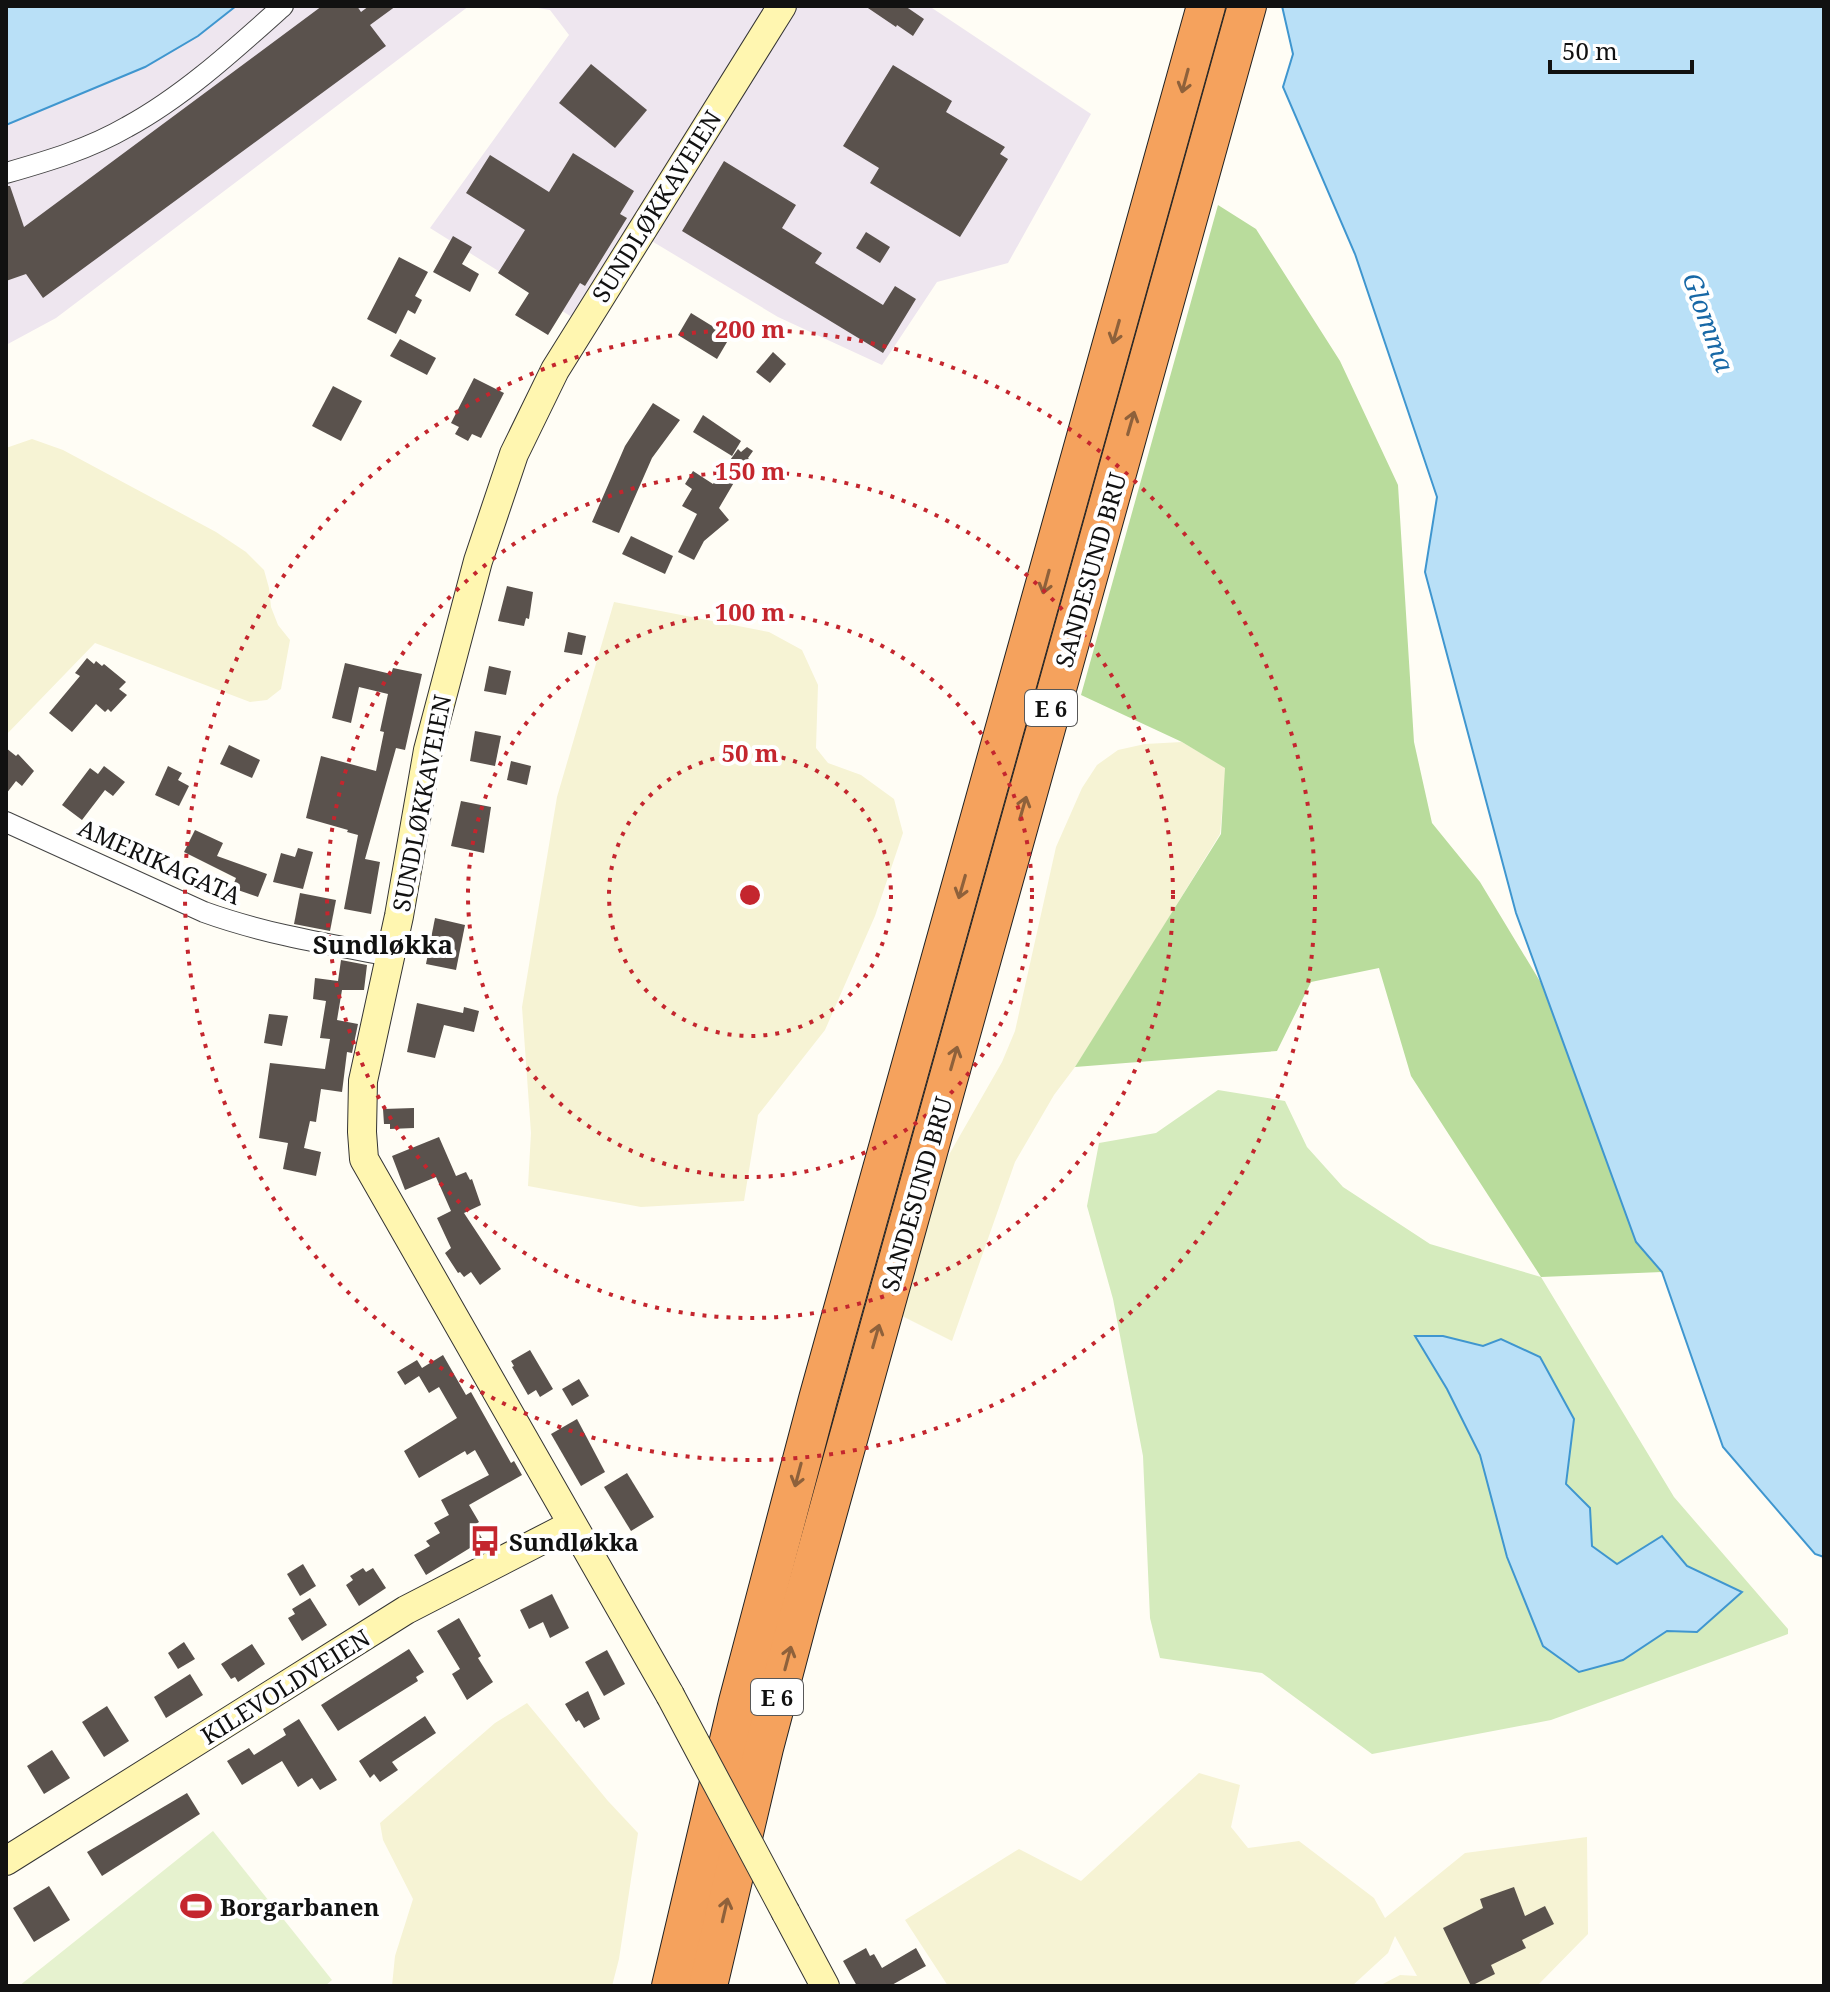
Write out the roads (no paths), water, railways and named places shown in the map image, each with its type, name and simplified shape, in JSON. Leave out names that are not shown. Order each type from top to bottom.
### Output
[{"type":"highway","name":"SANDESUND BRU","points":[[671,1986],[738,1702],[818,1399],[1206,6]]},
{"type":"highway","name":"SANDESUND BRU","points":[[708,1986],[764,1748],[855,1411],[1247,6]]},
{"type":"main road","name":"SUNDLØKKAVEIEN","points":[[782,6],[555,370],[514,454],[478,561],[428,750],[391,956],[363,1081],[362,1132],[364,1159],[670,1695],[825,1986]]},
{"type":"main road","name":"KILEVOLDVEIEN","points":[[6,1861],[289,1686],[398,1614],[571,1525]]},
{"type":"street","points":[[6,173],[62,157],[127,128],[177,95],[283,6]]},
{"type":"street","name":"AMERIKAGATA","points":[[6,822],[237,924],[282,936],[391,956]]},
{"type":"water","points":[[6,6],[236,6],[198,36],[145,67],[6,125]]},
{"type":"water","name":"Glomma","points":[[1282,6],[1824,6],[1824,1557],[1815,1554],[1723,1447],[1662,1272],[1636,1242],[1516,913],[1425,572],[1437,497],[1355,254],[1283,87],[1293,54]]},
{"type":"water","points":[[1415,1336],[1443,1336],[1483,1346],[1501,1339],[1540,1357],[1574,1419],[1566,1484],[1590,1508],[1592,1546],[1617,1564],[1662,1536],[1687,1566],[1742,1592],[1697,1632],[1667,1631],[1623,1660],[1579,1672],[1543,1646],[1507,1557],[1480,1455],[1447,1389]]},
{"type":"place","name":"Sundløkka","points":[[485,1541]]},
{"type":"place","name":"Borgarbanen","points":[[196,1906]]},
{"type":"district","name":"Sundløkka","points":[[383,944]]}]
